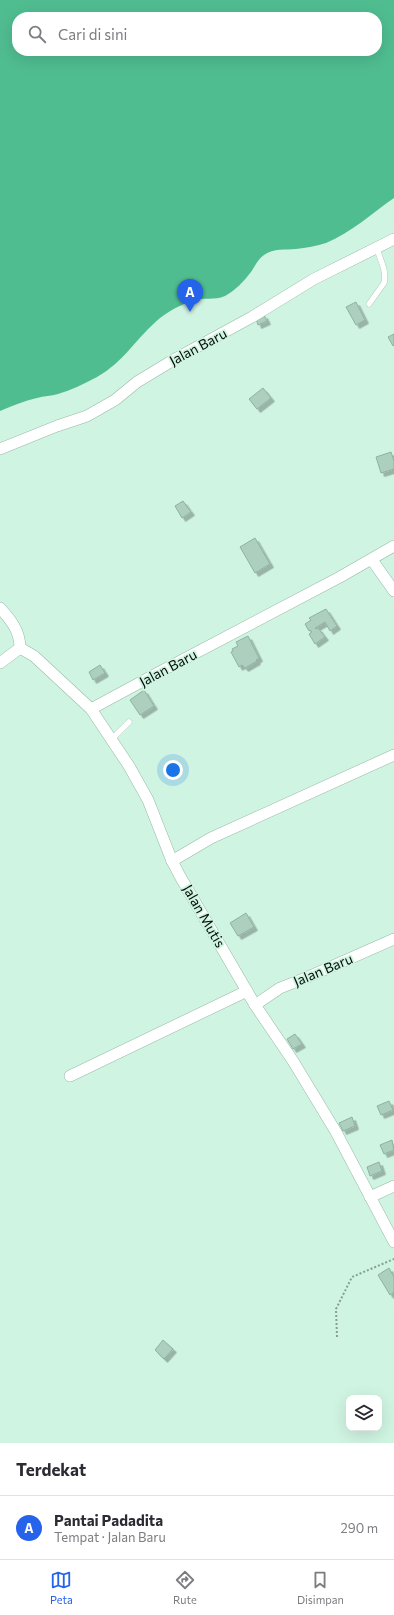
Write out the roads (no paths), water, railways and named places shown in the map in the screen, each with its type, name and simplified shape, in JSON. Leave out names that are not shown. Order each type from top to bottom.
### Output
[{"type":"street","name":"Jalan Baru","points":[[0,449],[57,426],[87,416],[115,400],[137,382],[175,359],[247,320],[314,279],[394,239]]},
{"type":"street","name":"Jalan Baru","points":[[91,709],[372,560],[394,546]]},
{"type":"street","points":[[372,560],[394,591]]},
{"type":"street","points":[[0,608],[12,621],[19,634],[20,648],[0,663]]},
{"type":"street","name":"Jalan Mutis","points":[[20,648],[34,656],[91,709],[112,739],[148,800],[172,861],[247,992],[332,1126],[394,1242]]},
{"type":"street","points":[[172,861],[211,838],[394,755]]},
{"type":"street","name":"Jalan Baru","points":[[255,1005],[280,988],[394,939]]},
{"type":"street","points":[[70,1076],[247,992]]},
{"type":"street","points":[[370,1197],[394,1186]]},
{"type":"lane","points":[[369,304],[384,283],[385,279],[385,272],[376,248]]},
{"type":"lane","points":[[112,739],[129,722]]},
{"type":"place","name":"Pantai Padadita","points":[[190,312]]}]
